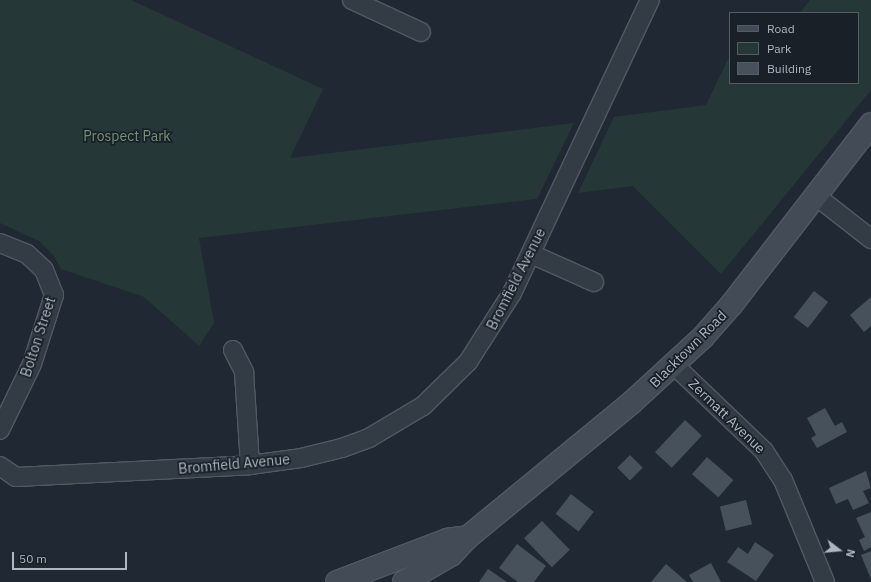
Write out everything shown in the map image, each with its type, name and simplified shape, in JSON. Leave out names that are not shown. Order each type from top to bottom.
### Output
[{"type":"main road","name":"Blacktown Road","points":[[404,582],[451,554],[468,537],[630,404],[718,322],[871,124]]},
{"type":"main road","points":[[337,582],[447,540],[468,537]]},
{"type":"street","points":[[352,0],[421,32]]},
{"type":"street","name":"Bromfield Avenue","points":[[0,466],[16,477],[250,465],[301,458],[342,448],[369,438],[423,406],[468,362],[512,293],[650,0]]},
{"type":"street","points":[[816,196],[871,239]]},
{"type":"street","name":"Bolton Street","points":[[0,243],[27,254],[44,270],[54,295],[32,364],[0,430]]},
{"type":"street","points":[[531,254],[594,282]]},
{"type":"street","points":[[233,350],[244,372],[250,465]]},
{"type":"street","name":"Zermatt Avenue","points":[[673,364],[764,451],[783,480],[824,582]]},
{"type":"green space","name":"Prospect Park","points":[[0,0],[131,0],[323,89],[290,158],[574,123],[537,199],[199,238],[214,323],[199,346],[144,297],[61,269],[53,255],[39,241],[0,223]]},
{"type":"green space","points":[[810,0],[871,0],[871,90],[721,274],[633,186],[578,193],[614,117],[706,105],[729,57],[729,84],[859,84],[859,12],[801,12]]},
{"type":"building","points":[[814,291],[828,302],[808,328],[794,317]]},
{"type":"building","points":[[871,297],[871,326],[864,332],[850,315]]},
{"type":"building","points":[[825,408],[835,426],[842,422],[847,432],[817,448],[811,438],[816,435],[807,418]]},
{"type":"building","points":[[685,420],[702,436],[672,468],[655,452]]},
{"type":"building","points":[[630,455],[643,468],[630,480],[617,468]]},
{"type":"building","points":[[707,457],[733,480],[718,497],[692,474]]},
{"type":"building","points":[[866,471],[871,488],[863,491],[869,503],[853,510],[848,499],[836,504],[829,488]]},
{"type":"building","points":[[571,494],[594,512],[578,532],[556,514]]},
{"type":"building","points":[[746,500],[752,524],[726,531],[720,507]]},
{"type":"building","points":[[871,512],[871,547],[864,551],[859,540],[865,537],[856,518]]},
{"type":"building","points":[[542,521],[570,550],[552,567],[524,538]]},
{"type":"building","points":[[755,542],[774,555],[756,581],[727,562],[738,547],[748,554]]},
{"type":"building","points":[[517,544],[546,566],[534,582],[518,582],[499,568]]},
{"type":"building","points":[[871,551],[871,579],[861,555]]},
{"type":"building","points":[[711,563],[721,582],[693,582],[689,575]]},
{"type":"building","points":[[666,564],[687,582],[651,582]]},
{"type":"building","points":[[488,569],[507,582],[479,582]]}]
